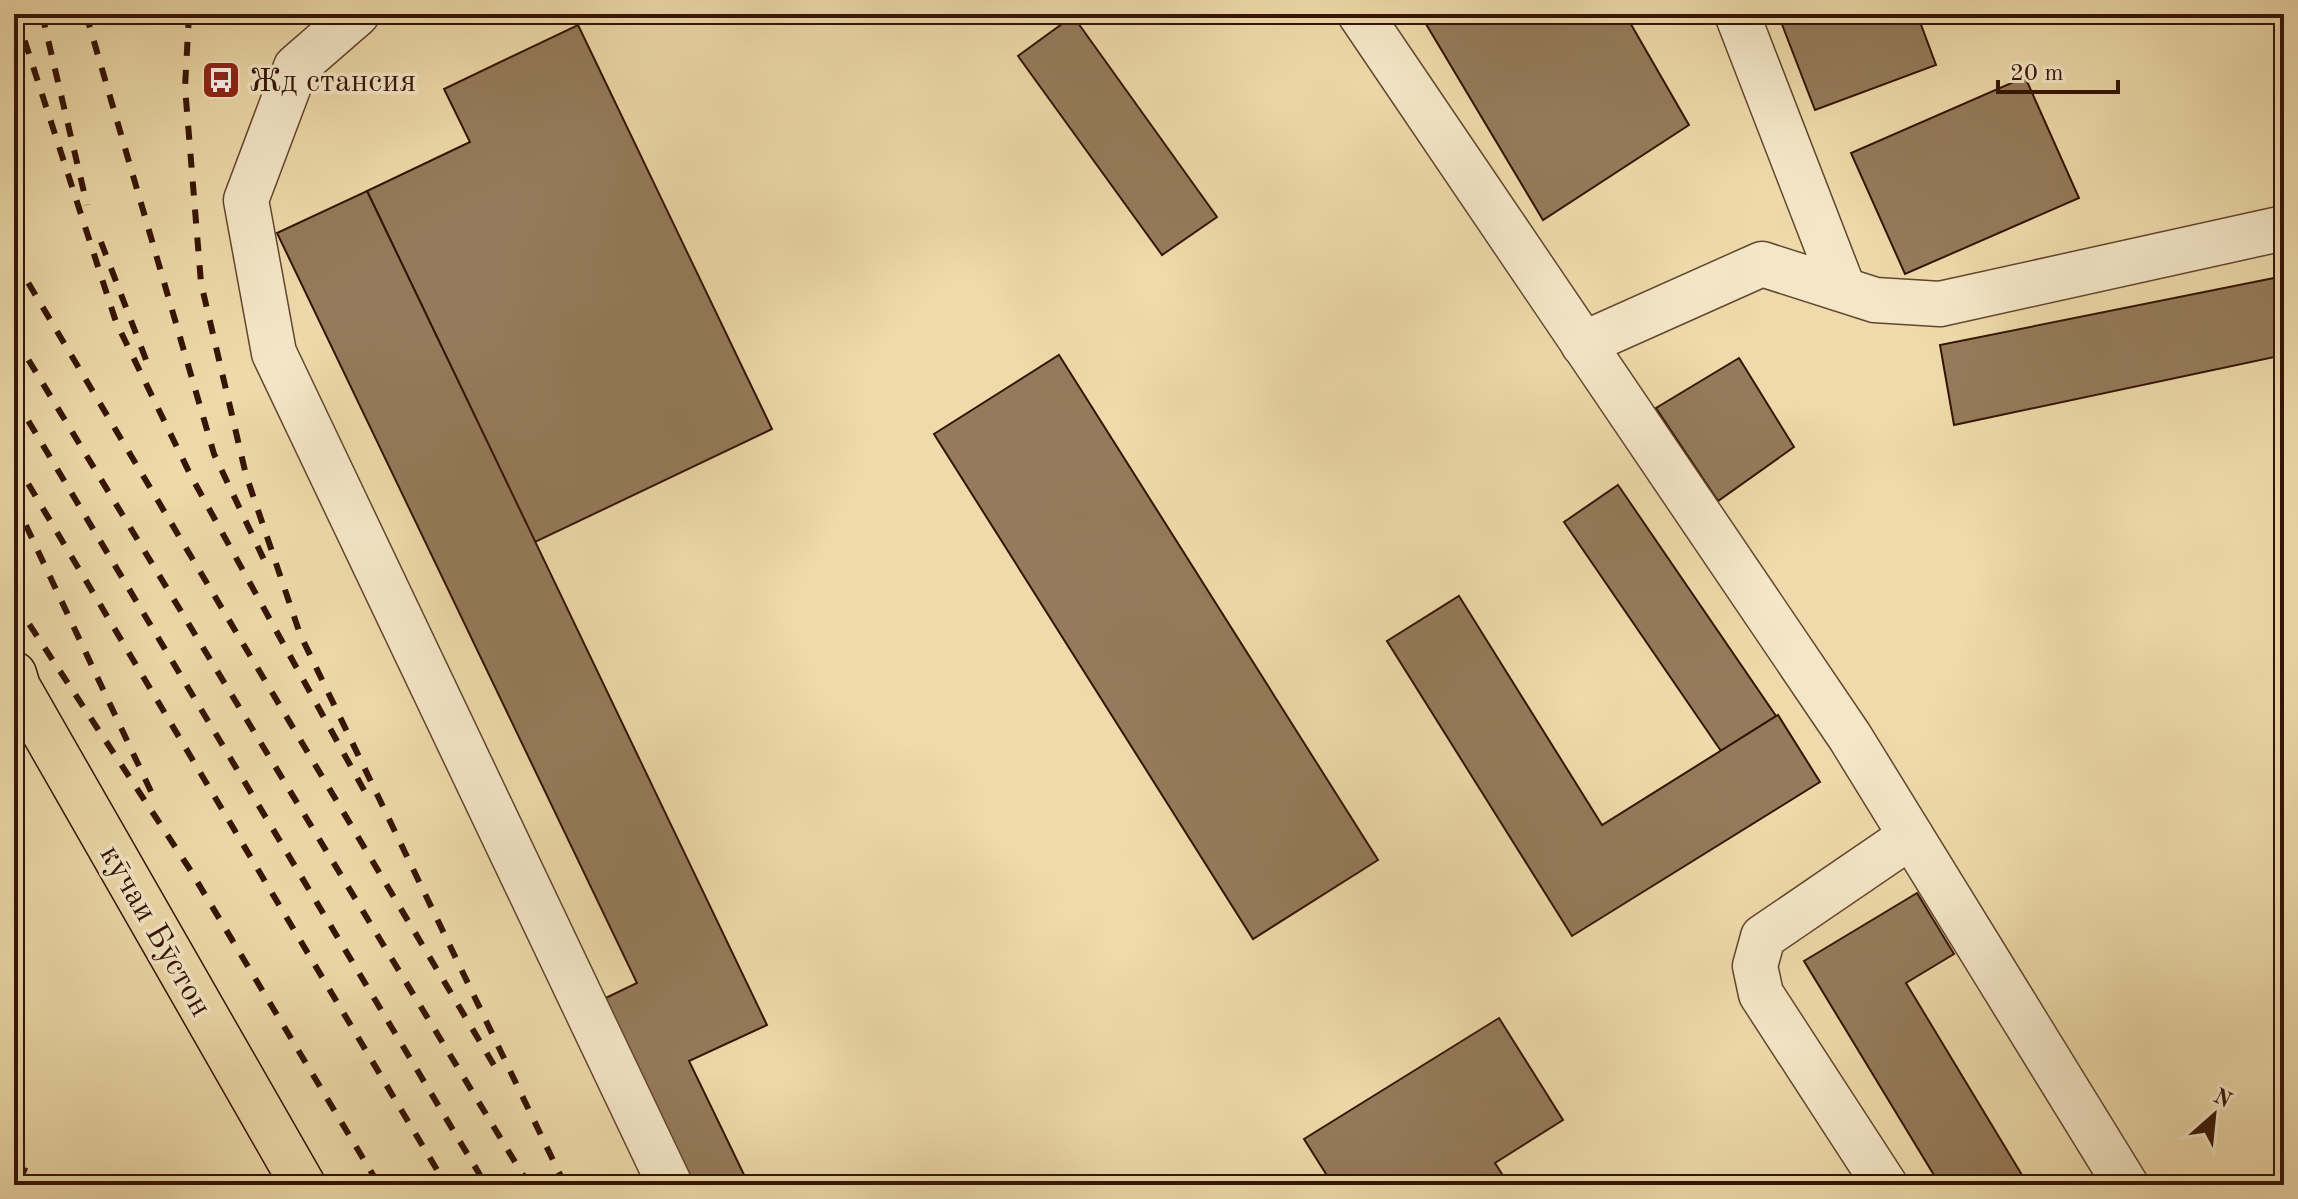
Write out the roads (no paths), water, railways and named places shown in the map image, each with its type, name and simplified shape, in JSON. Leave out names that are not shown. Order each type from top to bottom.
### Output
[{"type":"main road","name":"кӯчаи Бӯстон","points":[[14,674],[303,1185]]},
{"type":"street","points":[[357,14],[296,67],[246,200],[274,353],[670,1185]]},
{"type":"street","points":[[1360,14],[1850,737],[2126,1185]]},
{"type":"street","points":[[1737,14],[1843,288]]},
{"type":"street","points":[[1583,344],[1762,264],[1875,300],[1940,304],[2284,228]]},
{"type":"street","points":[[1885,1185],[1761,994],[1755,966],[1763,937],[1911,836]]},
{"type":"railway","points":[[16,14],[116,322],[191,476],[365,792]]},
{"type":"railway","points":[[42,14],[87,205]]},
{"type":"railway","points":[[86,14],[214,454],[266,564]]},
{"type":"railway","points":[[189,14],[185,87],[201,283],[246,475],[300,634],[565,1185]]},
{"type":"railway","points":[[101,242],[148,365]]},
{"type":"railway","points":[[14,259],[501,1077]]},
{"type":"railway","points":[[14,336],[529,1185]]},
{"type":"railway","points":[[14,397],[486,1185]]},
{"type":"railway","points":[[14,460],[446,1185]]},
{"type":"railway","points":[[14,500],[155,800]]},
{"type":"railway","points":[[14,601],[189,868],[379,1185]]},
{"type":"railway","points":[[14,1166],[60,1185]]},
{"type":"place","name":"Жд стансия","points":[[221,80]]}]
